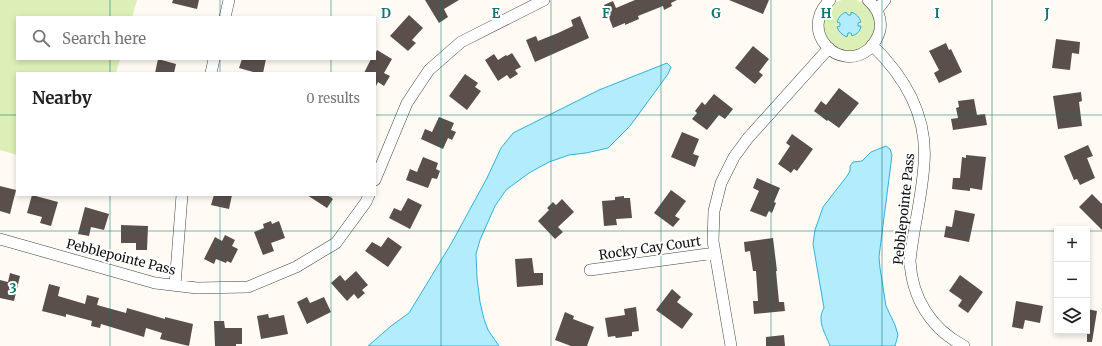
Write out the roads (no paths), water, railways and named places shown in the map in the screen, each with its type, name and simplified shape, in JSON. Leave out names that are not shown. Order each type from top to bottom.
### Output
[{"type":"street","points":[[225,16],[229,0]]},
{"type":"street","points":[[376,178],[407,103],[429,70],[461,42],[544,0]]},
{"type":"street","points":[[826,1],[819,17],[818,29],[822,40],[837,54],[852,56],[862,53],[872,46],[880,31],[880,20],[877,10],[868,0]]},
{"type":"street","points":[[877,10],[885,0]]},
{"type":"street","name":"Pebblepointe Pass","points":[[872,46],[886,59],[904,83],[913,100],[922,127],[924,164],[910,261],[914,288],[921,305],[930,319],[942,332],[964,346]]},
{"type":"street","points":[[731,346],[715,253],[713,230],[715,205],[721,184],[729,166],[748,138],[829,48]]},
{"type":"street","points":[[211,72],[214,60]]},
{"type":"street","points":[[175,285],[182,196]]},
{"type":"street","name":"Pebblepointe Pass","points":[[0,239],[155,283],[197,288],[248,287],[296,267],[336,243],[366,202],[369,196]]},
{"type":"street","name":"Rocky Cay Court","points":[[590,270],[715,253]]},
{"type":"water","points":[[846,12],[848,15],[851,15],[851,12],[855,14],[859,17],[861,22],[858,23],[858,26],[861,26],[860,30],[852,36],[851,33],[848,33],[847,37],[841,33],[837,27],[840,26],[840,23],[837,22],[839,17]]},
{"type":"water","points":[[667,63],[671,67],[668,74],[630,126],[608,148],[569,155],[549,162],[529,173],[506,190],[495,206],[480,240],[476,254],[477,278],[484,319],[488,330],[499,346],[368,346],[409,313],[451,244],[487,178],[501,148],[513,133],[599,90]]},
{"type":"water","points":[[886,146],[890,149],[892,155],[879,257],[886,306],[898,335],[895,346],[830,346],[821,323],[824,308],[813,244],[815,230],[823,207],[847,176],[853,162],[862,161],[871,152]]}]
